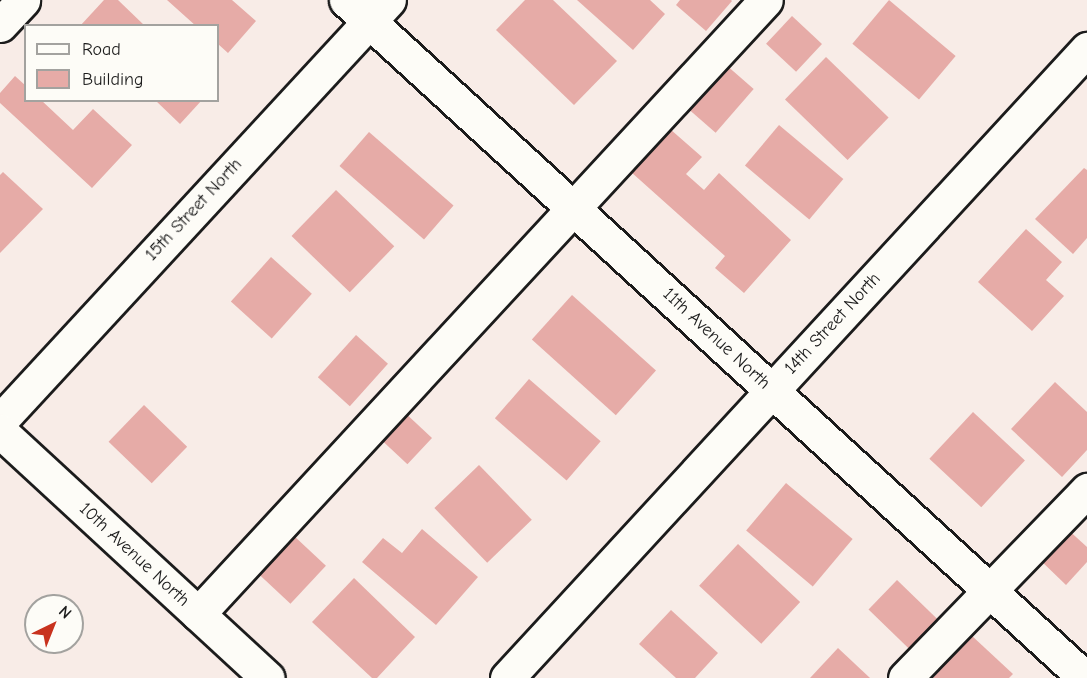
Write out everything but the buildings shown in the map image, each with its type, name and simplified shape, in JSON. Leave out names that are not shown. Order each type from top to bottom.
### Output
[{"type":"street","points":[[0,25],[23,0]]},
{"type":"street","points":[[198,614],[766,0]]},
{"type":"street","name":"11th Avenue North","points":[[368,7],[573,208],[1085,678]]},
{"type":"street","name":"15th Street North","points":[[0,421],[368,7]]},
{"type":"street","name":"14th Street North","points":[[507,678],[1087,49]]},
{"type":"street","name":"10th Avenue North","points":[[0,431],[268,678]]},
{"type":"street","points":[[905,678],[1087,490]]}]
